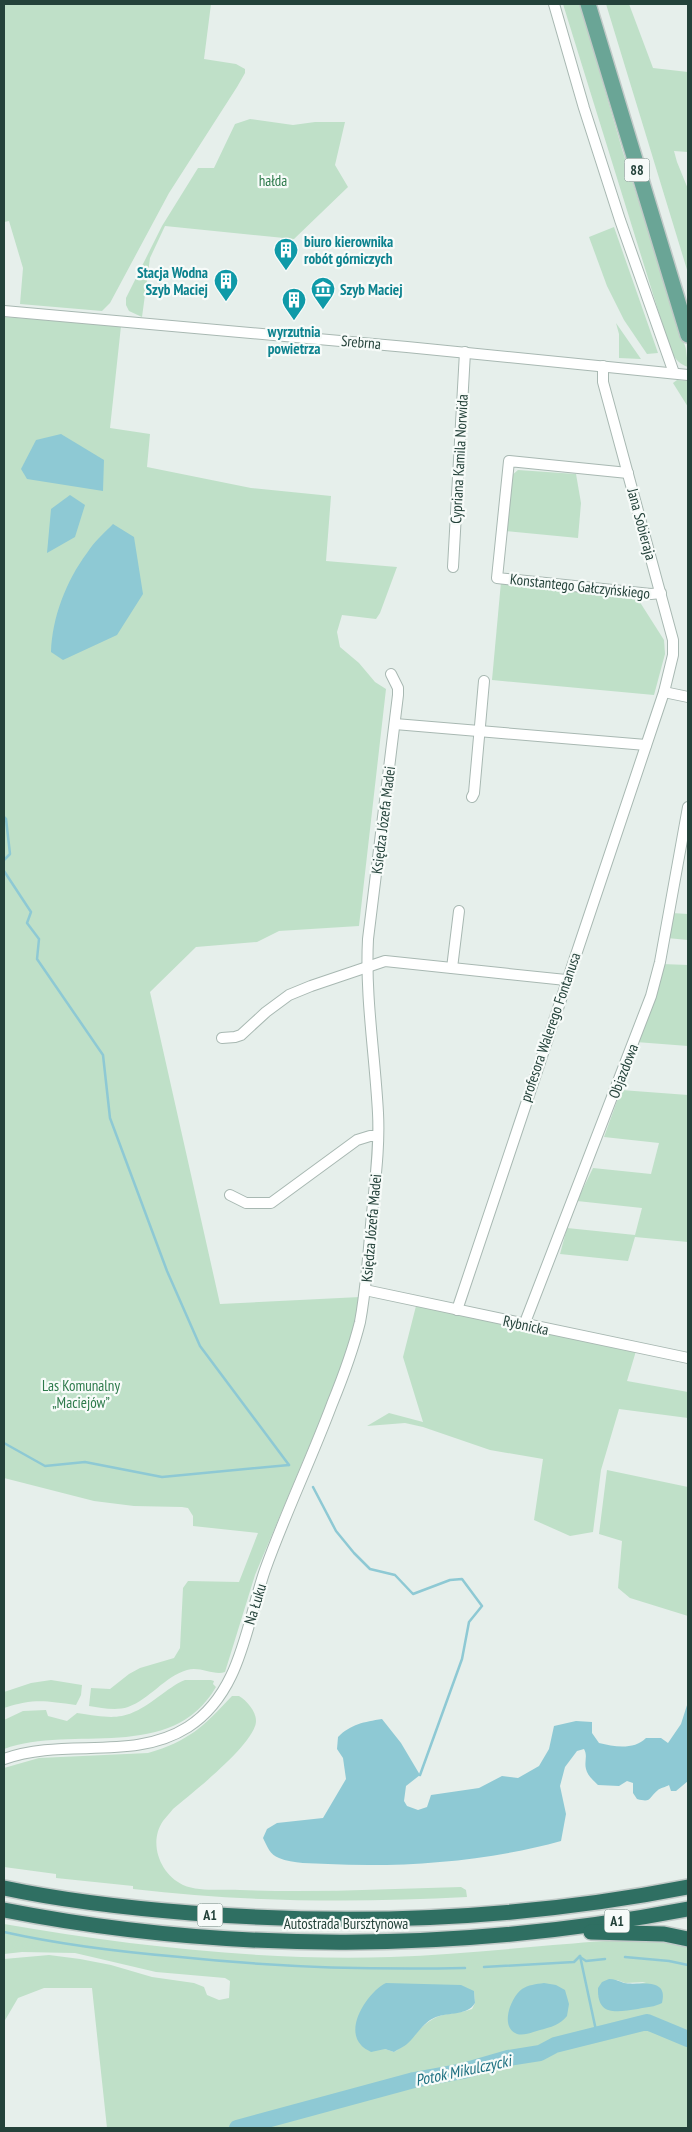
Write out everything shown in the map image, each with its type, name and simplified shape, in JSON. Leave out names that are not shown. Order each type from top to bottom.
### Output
[{"type":"highway","name":"Autostrada Bursztynowa","points":[[4,1888],[145,1909],[236,1917],[361,1920],[507,1913],[596,1903],[688,1888]]},
{"type":"highway","name":"Autostrada Bursztynowa","points":[[4,1910],[142,1931],[280,1941],[358,1942],[420,1940],[545,1931],[688,1909]]},
{"type":"highway","points":[[545,1931],[664,1934],[688,1939]]},
{"type":"main road","name":"88","points":[[588,4],[688,335]]},
{"type":"main road","name":"88","points":[[598,4],[688,300]]},
{"type":"street","points":[[554,4],[584,108],[620,220],[674,374]]},
{"type":"street","name":"Srebrna","points":[[4,311],[465,352],[688,375]]},
{"type":"street","name":"Cypriana Kamila Norwida","points":[[453,567],[465,352]]},
{"type":"street","name":"Jana Sobieraja","points":[[603,366],[603,382],[661,593],[674,648],[672,664],[664,692]]},
{"type":"street","name":"Jana Sobieraja","points":[[509,461],[628,473]]},
{"type":"street","name":"Konstantego Gałczyńskiego","points":[[509,461],[497,578],[650,594],[661,593]]},
{"type":"street","name":"Księdza Józefa Madei","points":[[365,1290],[378,1136],[366,967],[395,724],[398,688],[391,674]]},
{"type":"street","points":[[472,798],[484,681]]},
{"type":"street","points":[[664,692],[688,698]]},
{"type":"street","name":"profesora Walerego Fontanusa","points":[[457,1310],[664,692]]},
{"type":"street","points":[[395,724],[646,745]]},
{"type":"street","name":"Objazdowa","points":[[524,1325],[651,996],[660,962],[688,807]]},
{"type":"street","points":[[452,968],[459,911]]},
{"type":"street","points":[[222,1038],[241,1035],[276,1004],[300,990],[385,961],[566,980]]},
{"type":"street","points":[[230,1195],[246,1203],[271,1203],[357,1140],[378,1136]]},
{"type":"street","name":"Rybnicka","points":[[365,1290],[688,1358]]},
{"type":"street","name":"Na Łuku","points":[[4,1759],[25,1752],[47,1749],[133,1746],[158,1741],[190,1726],[202,1717],[221,1696],[229,1684],[241,1651],[272,1550],[351,1357],[365,1290]]},
{"type":"green space","points":[[4,4],[211,4],[204,59],[236,64],[245,69],[245,73],[237,87],[169,193],[110,303],[102,311],[20,304],[23,268],[9,221],[4,222]]},
{"type":"green space","points":[[563,4],[580,4],[622,149],[686,349],[688,367],[676,359],[669,346]]},
{"type":"green space","points":[[606,4],[629,4],[653,68],[688,72],[688,152],[674,151],[688,189],[688,273]]},
{"type":"green space","name":"hałda","points":[[250,119],[293,125],[315,122],[345,122],[335,165],[348,187],[294,239],[165,226],[150,258],[142,317],[129,311],[126,305],[126,298],[162,226],[198,168],[214,168],[235,124]]},
{"type":"green space","points":[[614,227],[658,353],[647,354],[624,320],[607,286],[589,237]]},
{"type":"green space","name":"Las Komunalny „Maciejów”","points":[[4,317],[121,326],[110,428],[150,434],[147,467],[251,488],[331,496],[326,561],[397,567],[376,619],[342,615],[337,632],[340,647],[359,663],[375,682],[386,689],[359,926],[279,931],[257,942],[196,947],[150,992],[220,1304],[360,1297],[351,1347],[255,1575],[225,1672],[216,1673],[197,1669],[187,1670],[171,1678],[143,1699],[128,1707],[119,1709],[89,1706],[91,1688],[110,1689],[140,1668],[174,1658],[180,1648],[183,1588],[188,1581],[239,1582],[258,1533],[193,1526],[193,1516],[188,1508],[134,1506],[94,1501],[4,1478]]},
{"type":"green space","points":[[616,323],[641,359],[619,358],[619,334]]},
{"type":"green space","points":[[677,380],[688,381],[688,407],[673,383]]},
{"type":"green space","points":[[518,470],[576,474],[581,503],[578,538],[505,531],[511,476]]},
{"type":"green space","points":[[501,582],[636,596],[664,640],[665,654],[654,695],[492,680]]},
{"type":"green space","points":[[672,913],[688,914],[688,940],[667,938]]},
{"type":"green space","points":[[662,964],[688,965],[688,1046],[636,1042]]},
{"type":"green space","points":[[621,1090],[688,1095],[688,1242],[635,1237],[628,1261],[560,1254],[567,1228],[635,1235],[642,1208],[577,1201],[593,1168],[651,1174],[659,1143],[604,1137]]},
{"type":"green space","points":[[416,1306],[636,1351],[627,1381],[688,1392],[688,1418],[619,1409],[601,1470],[593,1532],[570,1536],[534,1520],[543,1459],[490,1450],[423,1427],[405,1423],[367,1426],[389,1413],[423,1422],[403,1357]]},
{"type":"green space","points":[[607,1470],[688,1487],[688,1616],[630,1598],[618,1588],[622,1541],[599,1534]]},
{"type":"green space","points":[[51,1680],[82,1685],[81,1695],[76,1705],[40,1701],[4,1708],[4,1692],[31,1683]]},
{"type":"green space","points":[[185,1680],[211,1680],[214,1681],[213,1684],[216,1687],[197,1711],[174,1726],[147,1734],[119,1738],[31,1742],[4,1749],[4,1720],[23,1711],[46,1710],[48,1716],[67,1721],[77,1713],[111,1717],[120,1716],[129,1714],[147,1705]]},
{"type":"green space","points":[[232,1696],[239,1696],[248,1703],[253,1710],[256,1721],[246,1742],[234,1755],[173,1809],[163,1821],[157,1839],[157,1848],[163,1866],[175,1880],[196,1889],[211,1890],[323,1891],[461,1887],[466,1890],[467,1897],[341,1901],[216,1897],[133,1889],[133,1886],[56,1878],[56,1874],[4,1867],[4,1768],[39,1758],[148,1753],[185,1738],[194,1732]]},
{"type":"green space","points":[[4,1924],[148,1945],[294,1957],[411,1956],[620,1940],[653,1941],[688,1946],[688,2128],[107,2128],[92,1988],[44,1988],[18,1998],[4,2022],[4,1959],[49,1955],[80,1959],[111,1965],[152,1977],[194,1983],[204,1987],[207,1995],[219,2000],[229,1998],[230,1981],[225,1978],[156,1972],[75,1953],[22,1952],[4,1954]],"holes":[[[617,1980],[625,1983],[646,1982],[598,1996]],[[474,1991],[475,2003],[472,2009],[437,2017],[427,2023],[394,2052],[385,2049]]]},
{"type":"water","points":[[61,434],[104,460],[103,491],[27,479],[21,469],[36,440]]},
{"type":"water","points":[[70,495],[85,505],[75,537],[47,553],[51,509]]},
{"type":"water","points":[[113,524],[134,537],[143,594],[117,635],[63,660],[51,652],[57,613],[79,564],[93,545]]},
{"type":"water","points":[[688,1702],[688,1781],[676,1791],[671,1791],[669,1785],[659,1789],[648,1800],[637,1799],[633,1793],[633,1783],[627,1781],[619,1786],[598,1785],[587,1771],[584,1749],[577,1751],[565,1767],[560,1786],[566,1814],[561,1841],[505,1854],[446,1862],[357,1865],[303,1863],[284,1860],[276,1857],[271,1852],[263,1838],[267,1829],[277,1823],[323,1818],[346,1779],[343,1758],[337,1749],[338,1737],[358,1724],[382,1719],[401,1743],[420,1775],[406,1786],[404,1801],[407,1806],[418,1810],[427,1807],[431,1795],[479,1788],[502,1776],[518,1778],[539,1766],[549,1749],[554,1726],[576,1721],[592,1722],[592,1733],[599,1743],[611,1746],[630,1746],[646,1738],[661,1738],[668,1743],[681,1724]]},
{"type":"water","points":[[609,1979],[630,1984],[651,1984],[657,1986],[661,1989],[663,1995],[662,2003],[630,2010],[616,2011],[605,2008],[601,2004],[598,1988],[602,1982]]},
{"type":"water","points":[[386,1983],[461,1985],[474,1991],[475,2003],[463,2012],[441,2015],[431,2019],[407,2044],[394,2052],[385,2049],[371,2052],[362,2046],[356,2037],[355,2029],[366,2001],[379,1987]]},
{"type":"water","points":[[544,1983],[556,1985],[565,1990],[569,2004],[567,2016],[552,2027],[526,2034],[517,2034],[509,2025],[508,2019],[514,1998],[524,1988]]},
{"type":"waterway","points":[[4,817],[6,819],[10,854],[4,860]]},
{"type":"waterway","points":[[4,871],[31,912],[27,923],[39,939],[37,959],[103,1055],[110,1118],[167,1271],[200,1346],[289,1465]]},
{"type":"waterway","points":[[4,1443],[45,1466],[85,1462],[162,1477],[289,1465]]},
{"type":"waterway","points":[[313,1487],[336,1531],[370,1569],[395,1575],[413,1594],[450,1580],[462,1579],[482,1606],[469,1622],[462,1659],[420,1775]]},
{"type":"waterway","points":[[4,1932],[48,1941],[114,1950],[251,1963],[394,1969],[465,1968]]},
{"type":"waterway","points":[[580,1956],[597,2035]]},
{"type":"waterway","points":[[484,1967],[574,1962],[580,1956]]},
{"type":"waterway","points":[[580,1957],[586,1961],[605,1959]]},
{"type":"waterway","points":[[625,1957],[669,1961],[688,1965]]},
{"type":"waterway","name":"Potok Mikulczycki","points":[[237,2128],[414,2080],[463,2071],[508,2058],[540,2053],[555,2045],[647,2022],[688,2039]]},
{"type":"place","name":"biuro kierownika robót górniczych","points":[[286,271]]},
{"type":"place","name":"Stacja Wodna Szyb Maciej","points":[[226,302]]},
{"type":"place","name":"Szyb Maciej","points":[[323,310]]},
{"type":"place","name":"wyrzutnia powietrza","points":[[294,321]]}]
